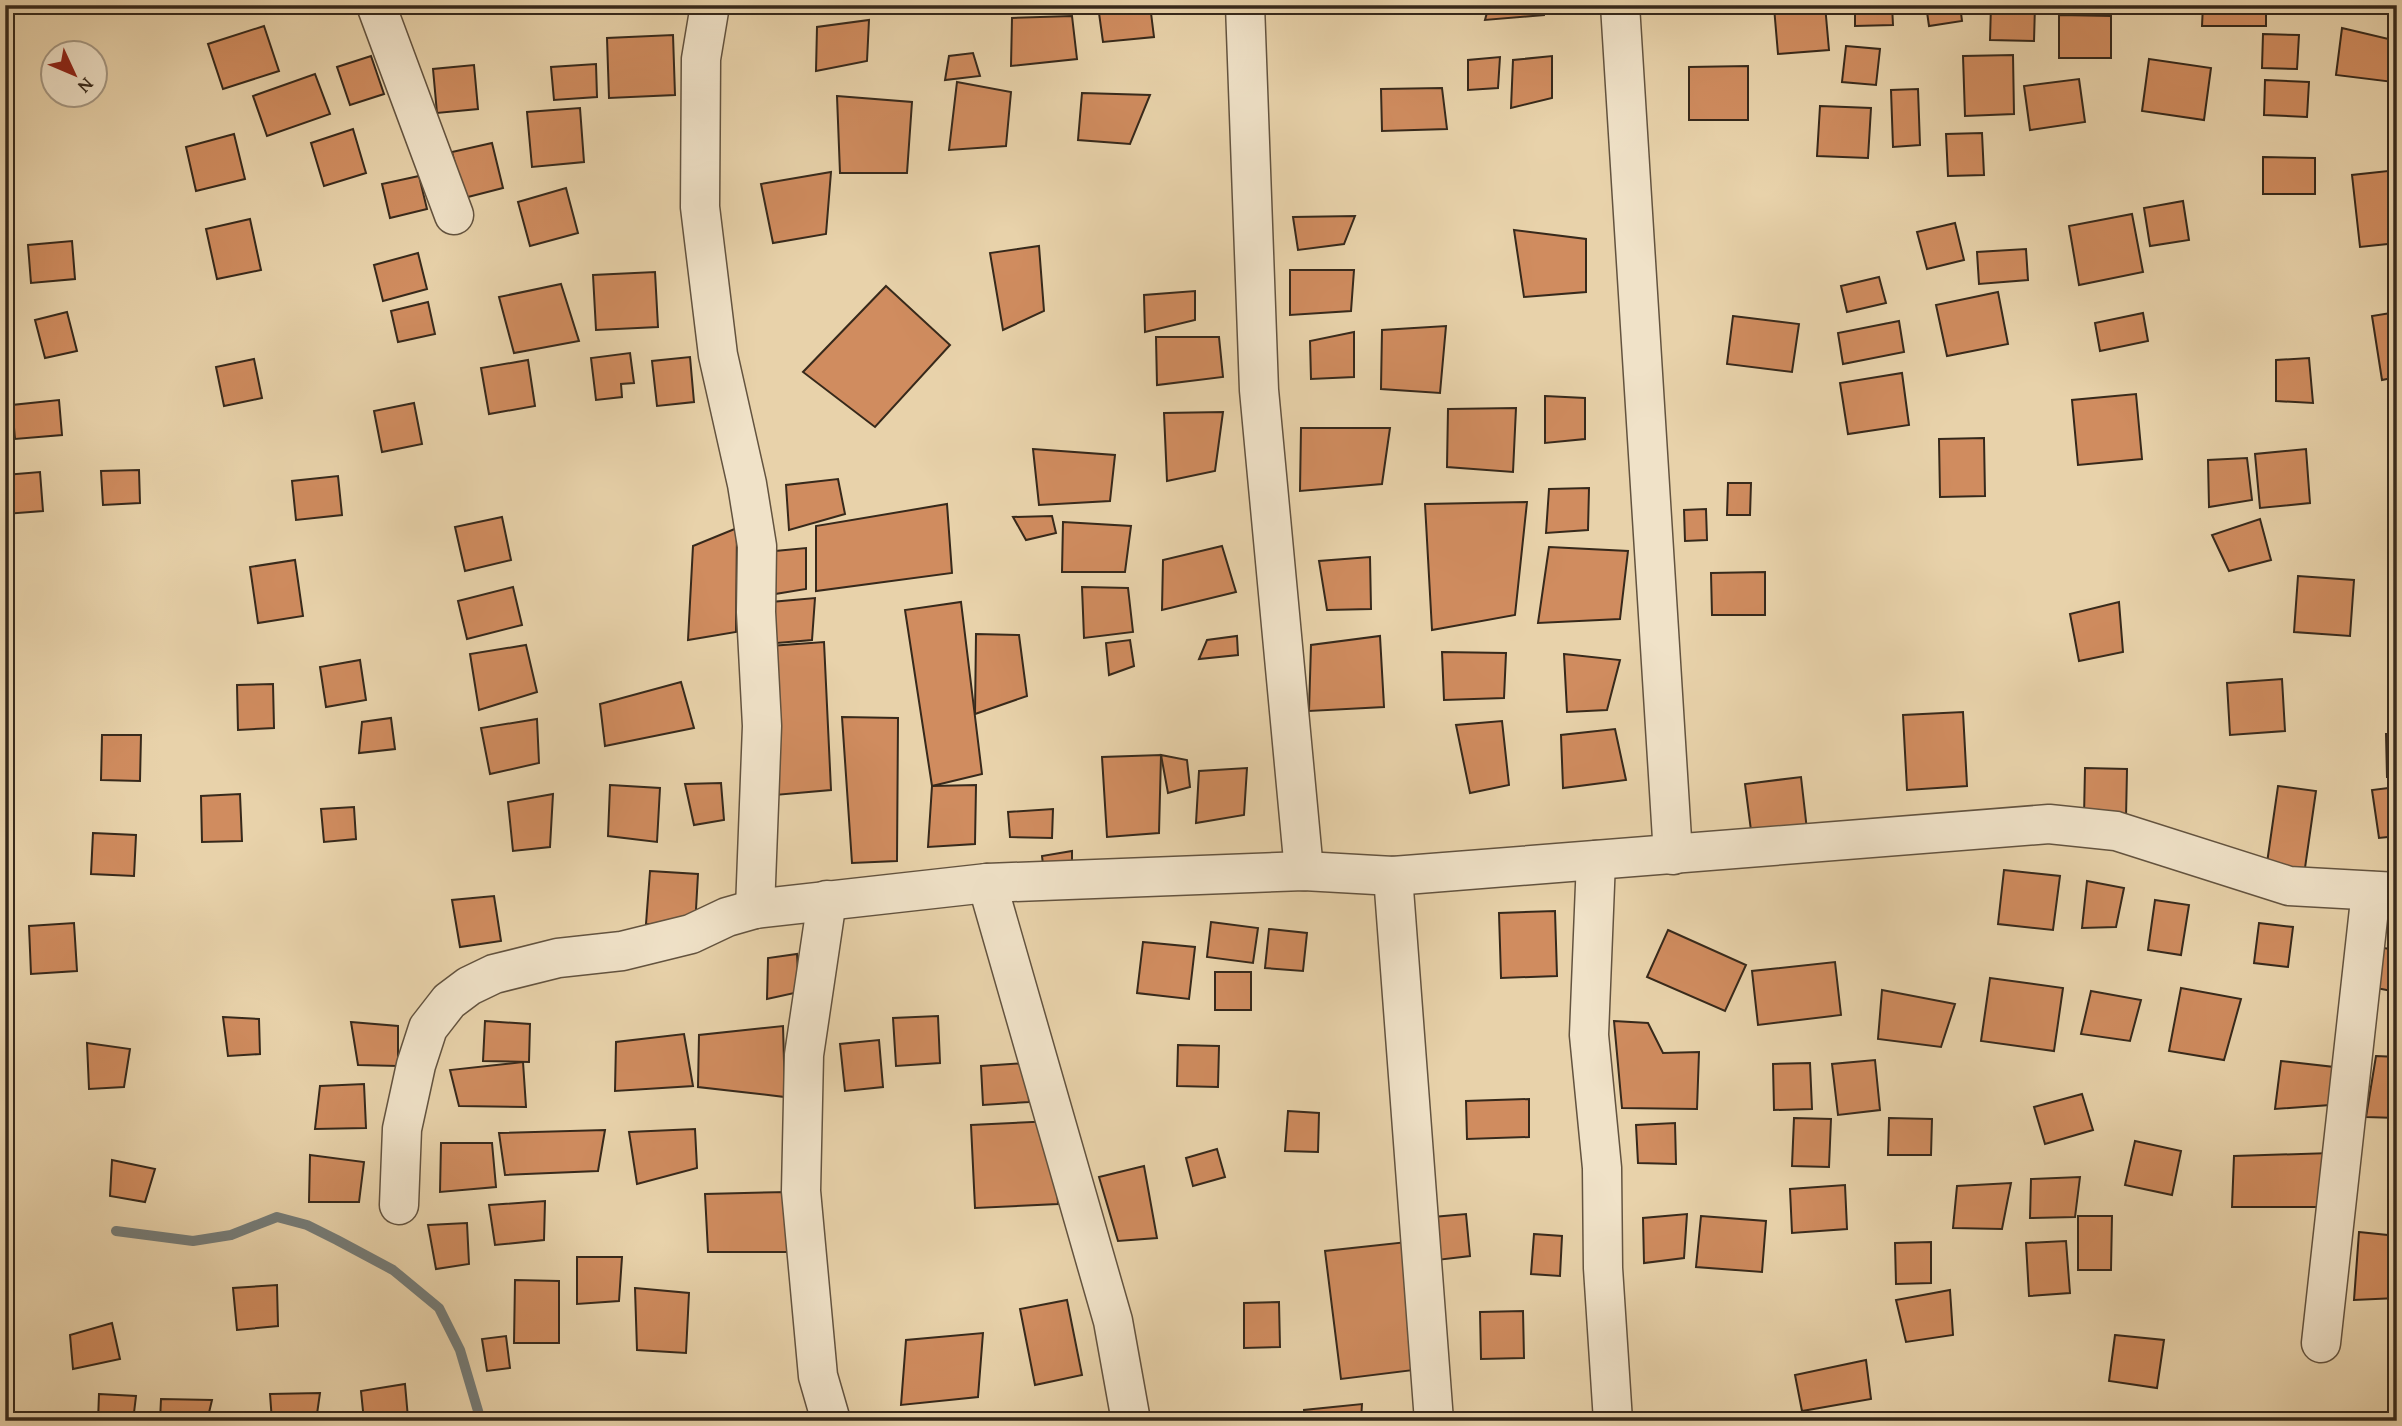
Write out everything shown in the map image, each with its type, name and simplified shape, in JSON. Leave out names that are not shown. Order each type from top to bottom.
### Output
[{"type":"street","points":[[376,5],[454,215]]},
{"type":"street","points":[[710,5],[701,59],[700,207],[718,355],[747,484],[757,546],[756,612],[762,726],[755,909]]},
{"type":"street","points":[[1245,5],[1259,390],[1304,871]]},
{"type":"street","points":[[1620,5],[1673,855]]},
{"type":"street","points":[[399,1205],[402,1129],[416,1065],[428,1027],[449,1001],[469,986],[494,974],[558,958],[622,951],[691,934],[727,916],[755,909],[987,883],[1304,871],[1393,876],[2049,824],[2116,831],[2289,886],[2384,891],[2321,1343]]},
{"type":"street","points":[[1596,860],[1589,1035],[1602,1168],[1603,1268],[1613,1421]]},
{"type":"street","points":[[1393,876],[1434,1421]]},
{"type":"street","points":[[987,883],[1113,1321],[1131,1421]]},
{"type":"street","points":[[827,900],[804,1055],[802,1191],[818,1376],[831,1421]]},
{"type":"building","points":[[1150,5],[1154,37],[1103,42],[1098,6]]},
{"type":"building","points":[[1402,5],[1456,5],[1455,12],[1402,13]]},
{"type":"building","points":[[1489,5],[1545,5],[1544,15],[1485,20]]},
{"type":"building","points":[[1825,5],[1829,50],[1778,54],[1774,7]]},
{"type":"building","points":[[1855,5],[1892,5],[1893,25],[1855,26]]},
{"type":"building","points":[[1926,5],[1960,5],[1962,21],[1929,26]]},
{"type":"building","points":[[1991,5],[2035,5],[2034,41],[1990,40]]},
{"type":"building","points":[[2203,5],[2266,5],[2266,26],[2202,26]]},
{"type":"building","points":[[2059,15],[2111,16],[2111,58],[2059,58]]},
{"type":"building","points":[[1072,16],[1077,59],[1011,66],[1012,18]]},
{"type":"building","points":[[869,20],[867,61],[816,71],[817,27]]},
{"type":"building","points":[[264,26],[279,71],[223,89],[208,44]]},
{"type":"building","points":[[2342,28],[2397,41],[2393,82],[2336,75]]},
{"type":"building","points":[[2263,34],[2299,35],[2297,69],[2262,68]]},
{"type":"building","points":[[673,35],[675,95],[609,98],[607,38]]},
{"type":"building","points":[[1846,46],[1880,49],[1876,85],[1842,82]]},
{"type":"building","points":[[973,53],[980,76],[945,80],[949,56]]},
{"type":"building","points":[[2013,55],[2014,114],[1965,116],[1963,56]]},
{"type":"building","points":[[371,56],[384,94],[350,105],[337,67]]},
{"type":"building","points":[[1552,56],[1552,98],[1511,108],[1513,60]]},
{"type":"building","points":[[1500,57],[1498,88],[1468,90],[1468,60]]},
{"type":"building","points":[[2149,59],[2211,68],[2204,120],[2142,111]]},
{"type":"building","points":[[596,64],[597,97],[554,100],[551,67]]},
{"type":"building","points":[[474,65],[478,109],[437,113],[433,69]]},
{"type":"building","points":[[1748,66],[1748,120],[1689,120],[1689,67]]},
{"type":"building","points":[[315,74],[330,114],[267,136],[253,96]]},
{"type":"building","points":[[2079,79],[2085,122],[2030,130],[2024,86]]},
{"type":"building","points":[[2265,80],[2309,82],[2307,117],[2264,115]]},
{"type":"building","points":[[957,82],[1011,92],[1006,146],[949,150]]},
{"type":"building","points":[[1442,88],[1447,129],[1382,131],[1381,89]]},
{"type":"building","points":[[1918,89],[1920,145],[1893,147],[1891,90]]},
{"type":"building","points":[[1082,93],[1150,95],[1130,144],[1078,140]]},
{"type":"building","points":[[837,96],[912,102],[907,173],[840,173]]},
{"type":"building","points":[[1820,106],[1871,108],[1868,158],[1817,156]]},
{"type":"building","points":[[580,108],[584,162],[532,167],[527,112]]},
{"type":"building","points":[[353,129],[366,173],[324,186],[311,143]]},
{"type":"building","points":[[1982,133],[1984,175],[1948,176],[1946,134]]},
{"type":"building","points":[[234,134],[245,179],[196,191],[186,147]]},
{"type":"building","points":[[492,143],[503,188],[464,198],[452,152]]},
{"type":"building","points":[[2263,157],[2315,158],[2315,194],[2263,194]]},
{"type":"building","points":[[2397,170],[2397,243],[2360,247],[2352,175]]},
{"type":"building","points":[[831,172],[826,234],[773,243],[761,184]]},
{"type":"building","points":[[419,176],[427,209],[390,218],[382,184]]},
{"type":"building","points":[[566,188],[578,233],[530,246],[518,202]]},
{"type":"building","points":[[2183,201],[2189,240],[2150,246],[2144,208]]},
{"type":"building","points":[[2132,214],[2143,272],[2079,285],[2069,226]]},
{"type":"building","points":[[1355,216],[1344,244],[1298,250],[1293,217]]},
{"type":"building","points":[[250,219],[261,270],[217,279],[206,229]]},
{"type":"building","points":[[1955,223],[1964,260],[1927,269],[1917,232]]},
{"type":"building","points":[[1514,230],[1586,239],[1586,292],[1524,297]]},
{"type":"building","points":[[72,241],[75,279],[31,283],[28,245]]},
{"type":"building","points":[[1039,246],[1044,311],[1003,330],[990,253]]},
{"type":"building","points":[[2026,249],[2028,280],[1979,284],[1977,252]]},
{"type":"building","points":[[418,253],[427,289],[383,301],[374,265]]},
{"type":"building","points":[[1290,270],[1354,270],[1351,311],[1290,315]]},
{"type":"building","points":[[655,272],[658,327],[596,330],[593,275]]},
{"type":"building","points":[[1879,277],[1886,303],[1847,312],[1841,286]]},
{"type":"building","points":[[561,284],[579,341],[514,353],[499,297]]},
{"type":"building","points":[[886,286],[950,345],[875,427],[803,372]]},
{"type":"building","points":[[1195,291],[1195,320],[1145,332],[1144,295]]},
{"type":"building","points":[[1998,292],[2008,344],[1947,356],[1936,305]]},
{"type":"building","points":[[428,302],[435,334],[398,342],[391,311]]},
{"type":"building","points":[[67,312],[77,351],[45,358],[35,320]]},
{"type":"building","points":[[2397,312],[2397,377],[2382,380],[2372,316]]},
{"type":"building","points":[[2143,313],[2148,341],[2100,351],[2095,323]]},
{"type":"building","points":[[1733,316],[1799,324],[1792,372],[1727,364]]},
{"type":"building","points":[[1899,321],[1904,352],[1843,364],[1838,333]]},
{"type":"building","points":[[1446,326],[1440,393],[1381,389],[1382,330]]},
{"type":"building","points":[[1354,332],[1354,377],[1311,379],[1310,341]]},
{"type":"building","points":[[1156,337],[1219,337],[1223,377],[1157,385]]},
{"type":"building","points":[[630,353],[634,383],[621,384],[622,397],[596,400],[591,358]]},
{"type":"building","points":[[690,357],[694,402],[657,406],[652,361]]},
{"type":"building","points":[[2309,358],[2313,403],[2276,401],[2276,360]]},
{"type":"building","points":[[254,359],[262,398],[224,406],[216,367]]},
{"type":"building","points":[[528,360],[535,406],[489,414],[481,368]]},
{"type":"building","points":[[1902,373],[1909,425],[1848,434],[1840,383]]},
{"type":"building","points":[[2136,394],[2142,459],[2078,465],[2072,400]]},
{"type":"building","points":[[1545,396],[1585,398],[1585,439],[1545,443]]},
{"type":"building","points":[[59,400],[62,435],[15,439],[12,405]]},
{"type":"building","points":[[414,403],[422,444],[382,452],[374,411]]},
{"type":"building","points":[[1516,408],[1513,472],[1447,467],[1448,409]]},
{"type":"building","points":[[1223,412],[1215,471],[1167,481],[1164,413]]},
{"type":"building","points":[[1301,428],[1390,428],[1382,484],[1300,491]]},
{"type":"building","points":[[1984,438],[1985,496],[1940,497],[1939,439]]},
{"type":"building","points":[[1033,449],[1115,455],[1110,501],[1039,505]]},
{"type":"building","points":[[2306,449],[2310,503],[2260,508],[2255,454]]},
{"type":"building","points":[[2247,458],[2252,500],[2209,507],[2208,460]]},
{"type":"building","points":[[139,470],[140,503],[103,505],[101,471]]},
{"type":"building","points":[[40,472],[43,511],[5,514],[5,475]]},
{"type":"building","points":[[338,476],[342,515],[296,520],[292,481]]},
{"type":"building","points":[[838,479],[845,514],[789,530],[786,485]]},
{"type":"building","points":[[1728,483],[1751,483],[1750,515],[1727,515]]},
{"type":"building","points":[[1589,488],[1588,530],[1546,533],[1549,489]]},
{"type":"building","points":[[1527,502],[1515,615],[1432,630],[1425,504]]},
{"type":"building","points":[[947,504],[952,573],[816,591],[816,526]]},
{"type":"building","points":[[1706,509],[1707,540],[1685,541],[1684,510]]},
{"type":"building","points":[[1052,516],[1056,533],[1026,540],[1013,517]]},
{"type":"building","points":[[502,517],[511,560],[465,571],[455,527]]},
{"type":"building","points":[[2260,519],[2271,560],[2229,571],[2212,535]]},
{"type":"building","points":[[1063,522],[1131,526],[1125,572],[1062,572]]},
{"type":"building","points":[[737,528],[736,632],[688,640],[693,546]]},
{"type":"building","points":[[1222,546],[1236,592],[1162,610],[1163,560]]},
{"type":"building","points":[[1549,547],[1628,551],[1620,619],[1538,623]]},
{"type":"building","points":[[806,548],[806,589],[769,595],[765,552]]},
{"type":"building","points":[[1370,557],[1371,609],[1327,610],[1319,561]]},
{"type":"building","points":[[295,560],[303,616],[258,623],[250,567]]},
{"type":"building","points":[[1765,572],[1765,615],[1712,615],[1711,573]]},
{"type":"building","points":[[2298,576],[2354,580],[2350,636],[2294,632]]},
{"type":"building","points":[[513,587],[522,625],[467,639],[458,601]]},
{"type":"building","points":[[1082,587],[1128,588],[1133,632],[1084,638]]},
{"type":"building","points":[[815,598],[812,640],[777,643],[771,602]]},
{"type":"building","points":[[961,602],[982,774],[932,786],[905,610]]},
{"type":"building","points":[[2119,602],[2123,652],[2079,661],[2070,614]]},
{"type":"building","points":[[976,634],[1019,635],[1027,696],[975,714]]},
{"type":"building","points":[[1237,636],[1238,655],[1199,659],[1207,640]]},
{"type":"building","points":[[1380,636],[1384,707],[1309,711],[1311,645]]},
{"type":"building","points":[[1130,640],[1134,666],[1109,675],[1106,643]]},
{"type":"building","points":[[824,642],[831,790],[775,795],[770,646]]},
{"type":"building","points":[[526,645],[537,692],[479,710],[470,654]]},
{"type":"building","points":[[1442,652],[1506,653],[1504,698],[1444,700]]},
{"type":"building","points":[[1564,654],[1620,660],[1607,710],[1567,712]]},
{"type":"building","points":[[360,660],[366,700],[326,707],[320,667]]},
{"type":"building","points":[[2282,679],[2285,731],[2230,735],[2227,683]]},
{"type":"building","points":[[681,682],[694,728],[605,746],[600,704]]},
{"type":"building","points":[[273,684],[274,728],[238,730],[237,685]]},
{"type":"building","points":[[1963,712],[1967,786],[1907,790],[1903,715]]},
{"type":"building","points":[[842,717],[898,718],[897,861],[852,863]]},
{"type":"building","points":[[391,718],[395,749],[359,753],[362,722]]},
{"type":"building","points":[[537,719],[539,763],[490,774],[481,728]]},
{"type":"building","points":[[1502,721],[1509,785],[1470,793],[1456,725]]},
{"type":"building","points":[[1615,729],[1626,780],[1563,788],[1561,735]]},
{"type":"building","points":[[2386,734],[2397,734],[2397,777],[2387,777]]},
{"type":"building","points":[[102,735],[141,735],[140,781],[101,780]]},
{"type":"building","points":[[1161,755],[1159,833],[1107,837],[1102,757]]},
{"type":"building","points":[[1161,755],[1187,760],[1190,787],[1168,793]]},
{"type":"building","points":[[1247,768],[1244,815],[1196,823],[1199,771]]},
{"type":"building","points":[[2085,768],[2127,769],[2126,818],[2084,817]]},
{"type":"building","points":[[1801,777],[1808,839],[1753,846],[1745,784]]},
{"type":"building","points":[[721,783],[724,820],[694,825],[685,784]]},
{"type":"building","points":[[610,785],[660,788],[657,842],[608,836]]},
{"type":"building","points":[[976,785],[975,844],[928,847],[932,786]]},
{"type":"building","points":[[2278,786],[2316,791],[2304,875],[2266,870]]},
{"type":"building","points":[[2397,787],[2397,836],[2379,838],[2372,790]]},
{"type":"building","points":[[240,794],[242,841],[202,842],[201,796]]},
{"type":"building","points":[[553,794],[550,847],[513,851],[508,802]]},
{"type":"building","points":[[354,807],[356,839],[324,842],[321,809]]},
{"type":"building","points":[[1053,809],[1052,838],[1010,837],[1008,812]]},
{"type":"building","points":[[93,833],[136,835],[134,876],[91,874]]},
{"type":"building","points":[[1072,851],[1072,874],[1044,873],[1042,856]]},
{"type":"building","points":[[2004,870],[2060,876],[2053,930],[1998,924]]},
{"type":"building","points":[[650,871],[698,874],[695,927],[646,924]]},
{"type":"building","points":[[2087,881],[2124,888],[2116,927],[2082,928]]},
{"type":"building","points":[[494,896],[501,941],[460,947],[452,900]]},
{"type":"building","points":[[2155,900],[2189,905],[2181,955],[2148,950]]},
{"type":"building","points":[[1555,911],[1557,976],[1501,978],[1499,913]]},
{"type":"building","points":[[1211,922],[1258,928],[1253,963],[1207,957]]},
{"type":"building","points":[[74,923],[77,971],[31,974],[29,926]]},
{"type":"building","points":[[2259,923],[2293,927],[2288,967],[2254,963]]},
{"type":"building","points":[[1269,929],[1307,933],[1303,971],[1265,968]]},
{"type":"building","points":[[1668,930],[1746,965],[1725,1011],[1647,977]]},
{"type":"building","points":[[1143,942],[1195,947],[1189,999],[1137,993]]},
{"type":"building","points":[[2377,947],[2397,950],[2397,992],[2371,987]]},
{"type":"building","points":[[797,954],[799,992],[767,999],[768,958]]},
{"type":"building","points":[[1835,962],[1841,1015],[1758,1025],[1752,971]]},
{"type":"building","points":[[1215,972],[1251,972],[1251,1010],[1215,1010]]},
{"type":"building","points":[[1990,978],[2063,988],[2054,1051],[1981,1041]]},
{"type":"building","points":[[2181,988],[2241,999],[2224,1060],[2169,1051]]},
{"type":"building","points":[[1882,990],[1955,1004],[1941,1047],[1878,1039]]},
{"type":"building","points":[[2091,991],[2141,1000],[2130,1041],[2081,1034]]},
{"type":"building","points":[[938,1016],[940,1063],[896,1066],[893,1018]]},
{"type":"building","points":[[223,1017],[259,1019],[260,1054],[228,1056]]},
{"type":"building","points":[[485,1021],[530,1024],[529,1062],[483,1061]]},
{"type":"building","points":[[1614,1021],[1648,1023],[1663,1053],[1699,1052],[1697,1109],[1622,1108]]},
{"type":"building","points":[[351,1022],[398,1026],[398,1066],[358,1065]]},
{"type":"building","points":[[783,1026],[785,1097],[698,1087],[699,1035]]},
{"type":"building","points":[[684,1034],[693,1086],[615,1091],[616,1042]]},
{"type":"building","points":[[879,1040],[883,1087],[845,1091],[840,1044]]},
{"type":"building","points":[[87,1043],[130,1049],[124,1087],[89,1089]]},
{"type":"building","points":[[1178,1045],[1219,1046],[1218,1087],[1177,1086]]},
{"type":"building","points":[[2376,1056],[2397,1057],[2397,1118],[2366,1117]]},
{"type":"building","points":[[1875,1060],[1880,1110],[1838,1115],[1832,1064]]},
{"type":"building","points":[[2281,1061],[2334,1067],[2330,1105],[2275,1109]]},
{"type":"building","points":[[523,1062],[526,1107],[459,1106],[450,1070]]},
{"type":"building","points":[[1027,1063],[1029,1102],[983,1105],[981,1066]]},
{"type":"building","points":[[1810,1063],[1812,1109],[1774,1110],[1773,1064]]},
{"type":"building","points":[[364,1084],[366,1128],[315,1129],[320,1086]]},
{"type":"building","points":[[2082,1094],[2093,1130],[2045,1144],[2034,1107]]},
{"type":"building","points":[[1529,1099],[1529,1137],[1467,1139],[1466,1101]]},
{"type":"building","points":[[1288,1111],[1319,1113],[1318,1152],[1285,1151]]},
{"type":"building","points":[[1794,1118],[1831,1119],[1829,1167],[1792,1166]]},
{"type":"building","points":[[1889,1118],[1932,1119],[1931,1155],[1888,1155]]},
{"type":"building","points":[[1054,1121],[1058,1204],[975,1208],[971,1125]]},
{"type":"building","points":[[1675,1123],[1676,1164],[1638,1163],[1636,1125]]},
{"type":"building","points":[[695,1129],[697,1168],[637,1184],[629,1132]]},
{"type":"building","points":[[605,1130],[598,1171],[505,1175],[499,1133]]},
{"type":"building","points":[[2135,1141],[2181,1151],[2172,1195],[2125,1185]]},
{"type":"building","points":[[441,1143],[492,1143],[496,1187],[440,1192]]},
{"type":"building","points":[[1217,1149],[1225,1177],[1193,1186],[1186,1158]]},
{"type":"building","points":[[2331,1153],[2321,1207],[2232,1207],[2234,1156]]},
{"type":"building","points":[[310,1155],[364,1162],[359,1202],[309,1202]]},
{"type":"building","points":[[112,1160],[155,1169],[145,1202],[110,1196]]},
{"type":"building","points":[[1144,1166],[1157,1238],[1118,1241],[1099,1177]]},
{"type":"building","points":[[2080,1177],[2075,1217],[2030,1218],[2031,1179]]},
{"type":"building","points":[[2011,1183],[2002,1229],[1953,1228],[1957,1186]]},
{"type":"building","points":[[1845,1185],[1847,1229],[1792,1233],[1790,1189]]},
{"type":"building","points":[[787,1192],[787,1252],[708,1252],[705,1194]]},
{"type":"building","points":[[545,1201],[544,1240],[495,1245],[489,1205]]},
{"type":"building","points":[[1466,1214],[1470,1256],[1437,1260],[1433,1217]]},
{"type":"building","points":[[1687,1214],[1684,1258],[1644,1263],[1643,1218]]},
{"type":"building","points":[[1701,1216],[1766,1221],[1762,1272],[1696,1267]]},
{"type":"building","points":[[2078,1216],[2112,1216],[2111,1270],[2078,1270]]},
{"type":"building","points":[[467,1223],[469,1264],[436,1269],[428,1225]]},
{"type":"building","points":[[2359,1232],[2397,1236],[2397,1298],[2354,1300]]},
{"type":"building","points":[[1534,1234],[1562,1236],[1560,1276],[1531,1274]]},
{"type":"building","points":[[2066,1241],[2070,1293],[2029,1296],[2026,1243]]},
{"type":"building","points":[[1407,1242],[1422,1369],[1341,1379],[1325,1251]]},
{"type":"building","points":[[1931,1242],[1931,1283],[1896,1284],[1895,1243]]},
{"type":"building","points":[[577,1257],[622,1257],[619,1301],[577,1304]]},
{"type":"building","points":[[515,1280],[559,1281],[559,1343],[514,1343]]},
{"type":"building","points":[[277,1285],[278,1326],[237,1330],[233,1288]]},
{"type":"building","points":[[635,1288],[689,1293],[686,1353],[637,1350]]},
{"type":"building","points":[[1950,1290],[1953,1335],[1906,1342],[1896,1300]]},
{"type":"building","points":[[1067,1300],[1082,1375],[1035,1385],[1020,1309]]},
{"type":"building","points":[[1279,1302],[1280,1347],[1244,1348],[1244,1303]]},
{"type":"building","points":[[1523,1311],[1524,1358],[1481,1359],[1480,1312]]},
{"type":"building","points":[[112,1323],[120,1359],[73,1369],[70,1335]]},
{"type":"building","points":[[983,1333],[978,1397],[901,1405],[906,1340]]},
{"type":"building","points":[[2115,1335],[2164,1340],[2157,1388],[2109,1381]]},
{"type":"building","points":[[506,1336],[510,1368],[487,1371],[482,1339]]},
{"type":"building","points":[[1866,1360],[1871,1399],[1802,1411],[1795,1375]]},
{"type":"building","points":[[405,1384],[408,1418],[364,1421],[361,1391]]},
{"type":"building","points":[[320,1393],[316,1421],[272,1421],[270,1394]]},
{"type":"building","points":[[99,1394],[136,1396],[133,1421],[98,1421]]},
{"type":"building","points":[[161,1399],[212,1400],[207,1421],[160,1421]]},
{"type":"building","points":[[1362,1404],[1361,1421],[1305,1421],[1304,1410]]},
{"type":"waterway","points":[[116,1231],[193,1241],[231,1235],[277,1217],[307,1225],[337,1240],[393,1270],[439,1308],[460,1350],[481,1421]]}]
